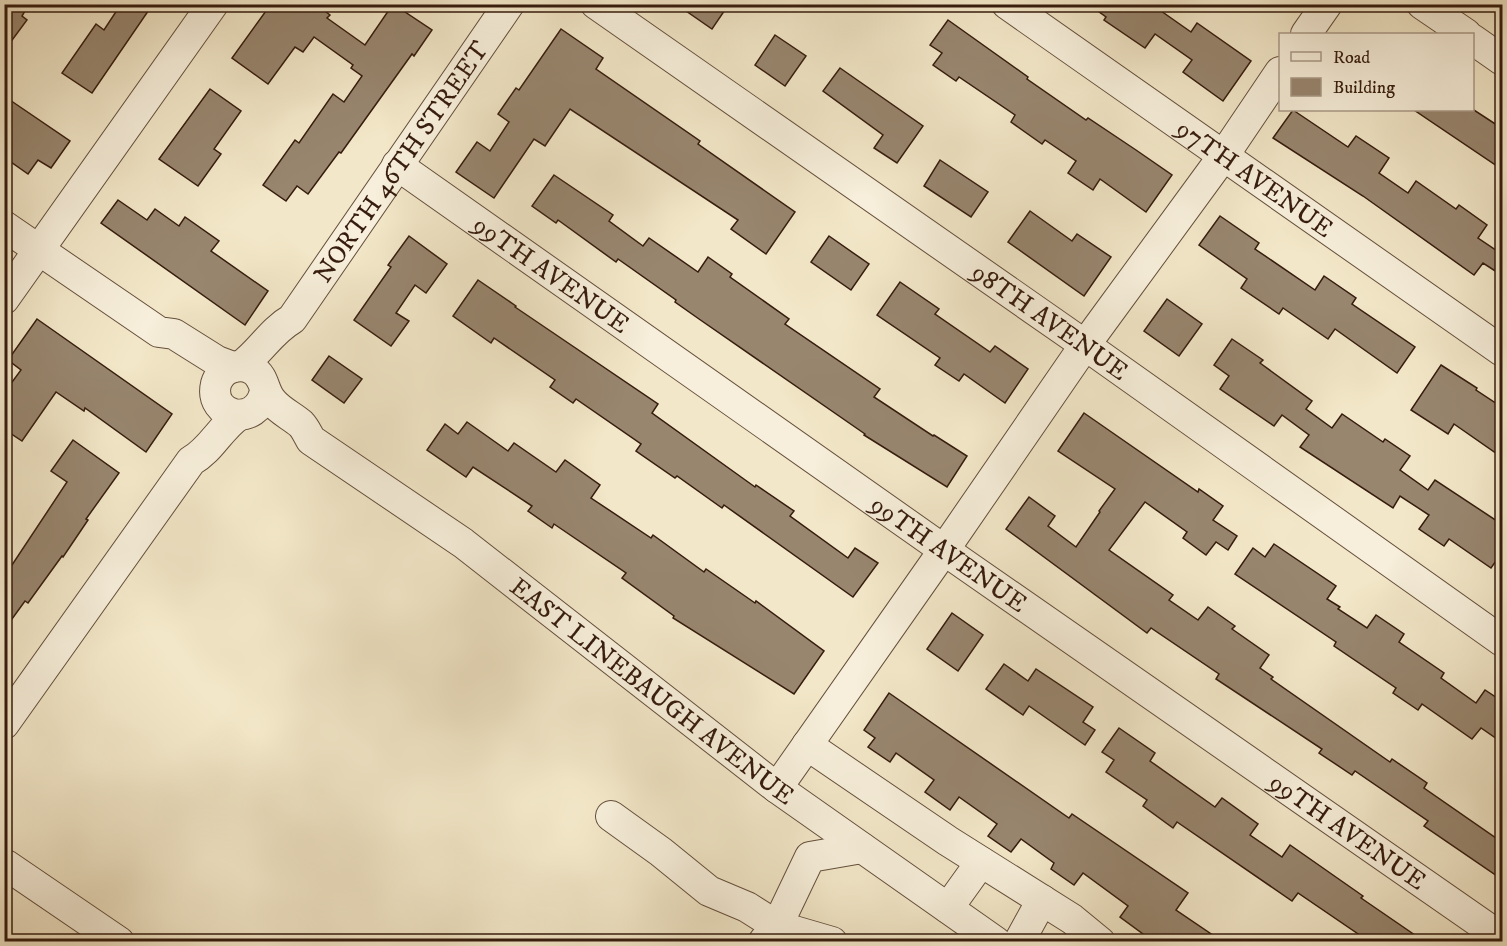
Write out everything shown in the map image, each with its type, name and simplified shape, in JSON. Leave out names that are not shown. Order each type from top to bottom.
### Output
[{"type":"street","points":[[4,299],[213,4]]},
{"type":"street","name":"NORTH 46TH STREET","points":[[265,387],[267,371],[289,335],[292,319],[509,4]]},
{"type":"street","name":"98TH AVENUE","points":[[596,4],[1085,345],[1503,641]]},
{"type":"street","name":"97TH AVENUE","points":[[1007,4],[1503,351]]},
{"type":"street","points":[[1307,33],[1327,4]]},
{"type":"street","points":[[1422,4],[1465,33]]},
{"type":"street","points":[[1474,40],[1503,60]]},
{"type":"street","points":[[777,788],[945,550],[1085,345],[1279,75]]},
{"type":"street","name":"99TH AVENUE","points":[[398,165],[945,550],[1503,938]]},
{"type":"street","name":"EAST LINEBAUGH AVENUE","points":[[4,226],[159,332],[168,346],[232,391],[259,417],[294,437],[311,440]]},
{"type":"street","name":"NORTH 46TH STREET","points":[[4,724],[191,460],[203,454],[221,429],[232,391],[277,328],[292,319]]},
{"type":"street","name":"EAST LINEBAUGH AVENUE","points":[[232,391],[255,371],[272,401],[301,425],[311,440],[463,543],[777,788],[996,942]]},
{"type":"street","points":[[807,745],[981,862],[1072,919],[1100,942]]},
{"type":"street","points":[[611,816],[709,891],[747,907],[778,936],[832,942]]},
{"type":"street","points":[[778,936],[810,856],[862,848]]},
{"type":"street","points":[[948,908],[981,862]]},
{"type":"street","points":[[6,865],[119,942]]},
{"type":"street","points":[[1019,942],[1042,900]]},
{"type":"building","points":[[4,4],[29,4],[22,16],[27,20],[4,51]]},
{"type":"building","points":[[121,4],[153,4],[92,93],[62,73],[96,24],[104,30]]},
{"type":"building","points":[[271,4],[316,4],[330,15],[327,18],[365,45],[393,4],[432,30],[308,194],[297,186],[286,201],[263,185],[295,140],[299,143],[333,94],[344,102],[362,76],[351,68],[353,65],[314,37],[303,52],[295,47],[268,84],[232,58]]},
{"type":"building","points":[[676,4],[729,4],[712,29]]},
{"type":"building","points":[[1088,4],[1151,4],[1191,32],[1197,23],[1251,61],[1223,101],[1183,72],[1192,60],[1155,34],[1145,48],[1104,20],[1106,17]]},
{"type":"building","points":[[948,20],[1086,120],[1088,118],[1172,175],[1146,212],[1100,179],[1093,190],[1068,173],[1076,161],[1045,140],[1042,144],[1011,122],[1015,115],[959,77],[956,81],[933,65],[942,53],[930,45]]},
{"type":"building","points":[[561,29],[603,58],[596,69],[700,141],[698,144],[795,212],[766,254],[731,229],[738,220],[570,109],[545,146],[534,139],[494,198],[456,172],[477,142],[490,151],[509,122],[498,114],[516,88],[519,90]]},
{"type":"building","points":[[775,35],[806,56],[785,86],[755,65]]},
{"type":"building","points":[[840,68],[923,126],[897,163],[874,148],[883,135],[823,91]]},
{"type":"building","points":[[210,89],[241,111],[214,149],[221,154],[198,186],[159,159]]},
{"type":"building","points":[[4,96],[70,141],[51,168],[38,160],[28,174],[4,157]]},
{"type":"building","points":[[1474,110],[1503,129],[1503,170],[1415,111]]},
{"type":"building","points":[[1292,111],[1348,147],[1356,136],[1389,158],[1379,173],[1408,193],[1416,181],[1456,209],[1459,205],[1487,225],[1478,238],[1503,255],[1503,276],[1483,263],[1474,275],[1363,196],[1273,138]]},
{"type":"building","points":[[940,160],[988,192],[971,217],[924,186]]},
{"type":"building","points":[[554,175],[613,215],[609,221],[643,246],[649,238],[698,272],[708,257],[732,274],[730,277],[789,319],[785,324],[880,389],[874,397],[967,456],[947,487],[864,435],[675,302],[676,300],[618,259],[616,262],[558,220],[556,223],[532,206]]},
{"type":"building","points":[[118,200],[147,220],[155,209],[179,226],[185,217],[219,241],[211,251],[268,291],[245,325],[101,223]]},
{"type":"building","points":[[1030,211],[1072,241],[1077,234],[1111,257],[1084,296],[1008,242]]},
{"type":"building","points":[[1220,216],[1259,243],[1255,249],[1315,290],[1324,276],[1356,298],[1352,304],[1415,347],[1397,373],[1335,329],[1328,339],[1283,308],[1279,314],[1241,288],[1247,279],[1199,245]]},
{"type":"building","points":[[409,236],[447,264],[426,293],[415,285],[396,313],[409,321],[391,346],[354,320],[391,267],[388,265]]},
{"type":"building","points":[[829,236],[869,264],[851,290],[811,262]]},
{"type":"building","points":[[478,280],[658,404],[652,413],[755,487],[756,485],[794,511],[790,516],[848,558],[855,548],[878,563],[853,597],[724,505],[722,508],[677,476],[675,478],[636,451],[641,444],[576,399],[573,403],[550,387],[555,380],[494,338],[491,343],[453,316]]},
{"type":"building","points":[[900,282],[939,309],[935,314],[990,352],[995,346],[1028,369],[1005,403],[964,374],[959,381],[935,365],[940,358],[877,315]]},
{"type":"building","points":[[1167,299],[1202,324],[1179,356],[1144,331]]},
{"type":"building","points":[[37,319],[172,414],[146,452],[85,408],[84,411],[56,392],[22,441],[4,429],[4,393],[21,370],[8,360]]},
{"type":"building","points":[[1232,339],[1263,360],[1260,363],[1312,401],[1306,409],[1332,428],[1342,414],[1383,442],[1385,439],[1410,456],[1400,470],[1428,490],[1435,480],[1503,525],[1503,551],[1491,568],[1449,539],[1444,546],[1419,529],[1429,515],[1400,496],[1393,508],[1300,447],[1309,435],[1282,415],[1274,426],[1220,389],[1229,376],[1214,365]]},
{"type":"building","points":[[329,356],[362,379],[344,403],[312,380]]},
{"type":"building","points":[[1441,365],[1503,408],[1503,458],[1454,424],[1448,434],[1411,410]]},
{"type":"building","points":[[1084,413],[1198,492],[1199,489],[1223,506],[1213,520],[1237,536],[1228,550],[1216,542],[1206,555],[1183,538],[1187,532],[1145,502],[1109,550],[1173,595],[1169,600],[1198,620],[1208,607],[1235,626],[1232,629],[1269,655],[1260,668],[1273,677],[1271,679],[1390,762],[1392,759],[1427,783],[1424,788],[1503,843],[1503,880],[1424,826],[1428,821],[1355,771],[1352,775],[1319,753],[1322,749],[1216,679],[1219,674],[1151,628],[1147,633],[1006,529],[1029,497],[1055,516],[1048,526],[1076,547],[1100,512],[1115,489],[1058,451]]},
{"type":"building","points":[[467,422],[508,451],[514,443],[556,472],[565,460],[600,485],[591,498],[651,538],[653,535],[704,572],[706,569],[755,603],[756,601],[824,651],[794,694],[673,618],[674,616],[622,578],[626,573],[554,524],[552,528],[528,511],[532,506],[473,467],[466,477],[427,450],[445,424],[458,434]]},
{"type":"building","points":[[73,440],[119,473],[86,519],[88,520],[63,557],[28,603],[25,601],[4,630],[4,577],[67,482],[51,471]]},
{"type":"building","points":[[1274,544],[1336,586],[1327,599],[1340,607],[1338,609],[1367,628],[1376,615],[1404,634],[1399,642],[1444,673],[1441,678],[1476,703],[1485,690],[1503,702],[1503,743],[1481,728],[1472,739],[1422,704],[1418,710],[1393,693],[1396,688],[1334,646],[1336,642],[1235,574],[1253,548],[1265,557]]},
{"type":"building","points":[[952,613],[983,635],[958,671],[927,649]]},
{"type":"building","points":[[1004,664],[1028,681],[1036,669],[1093,707],[1083,722],[1095,730],[1085,745],[1029,706],[1023,715],[986,689]]},
{"type":"building","points":[[889,693],[1069,818],[1072,814],[1188,893],[1176,910],[1223,942],[1154,942],[1120,917],[1128,906],[1083,873],[1074,885],[1051,869],[1054,863],[1021,839],[1011,852],[988,836],[997,824],[959,797],[950,810],[925,792],[934,780],[896,753],[890,762],[868,747],[875,738],[864,730]]},
{"type":"building","points":[[1119,728],[1155,753],[1150,761],[1215,807],[1222,798],[1258,824],[1250,835],[1282,857],[1290,845],[1425,942],[1370,942],[1298,893],[1292,901],[1177,822],[1173,828],[1143,806],[1147,800],[1106,772],[1114,760],[1102,752]]}]
